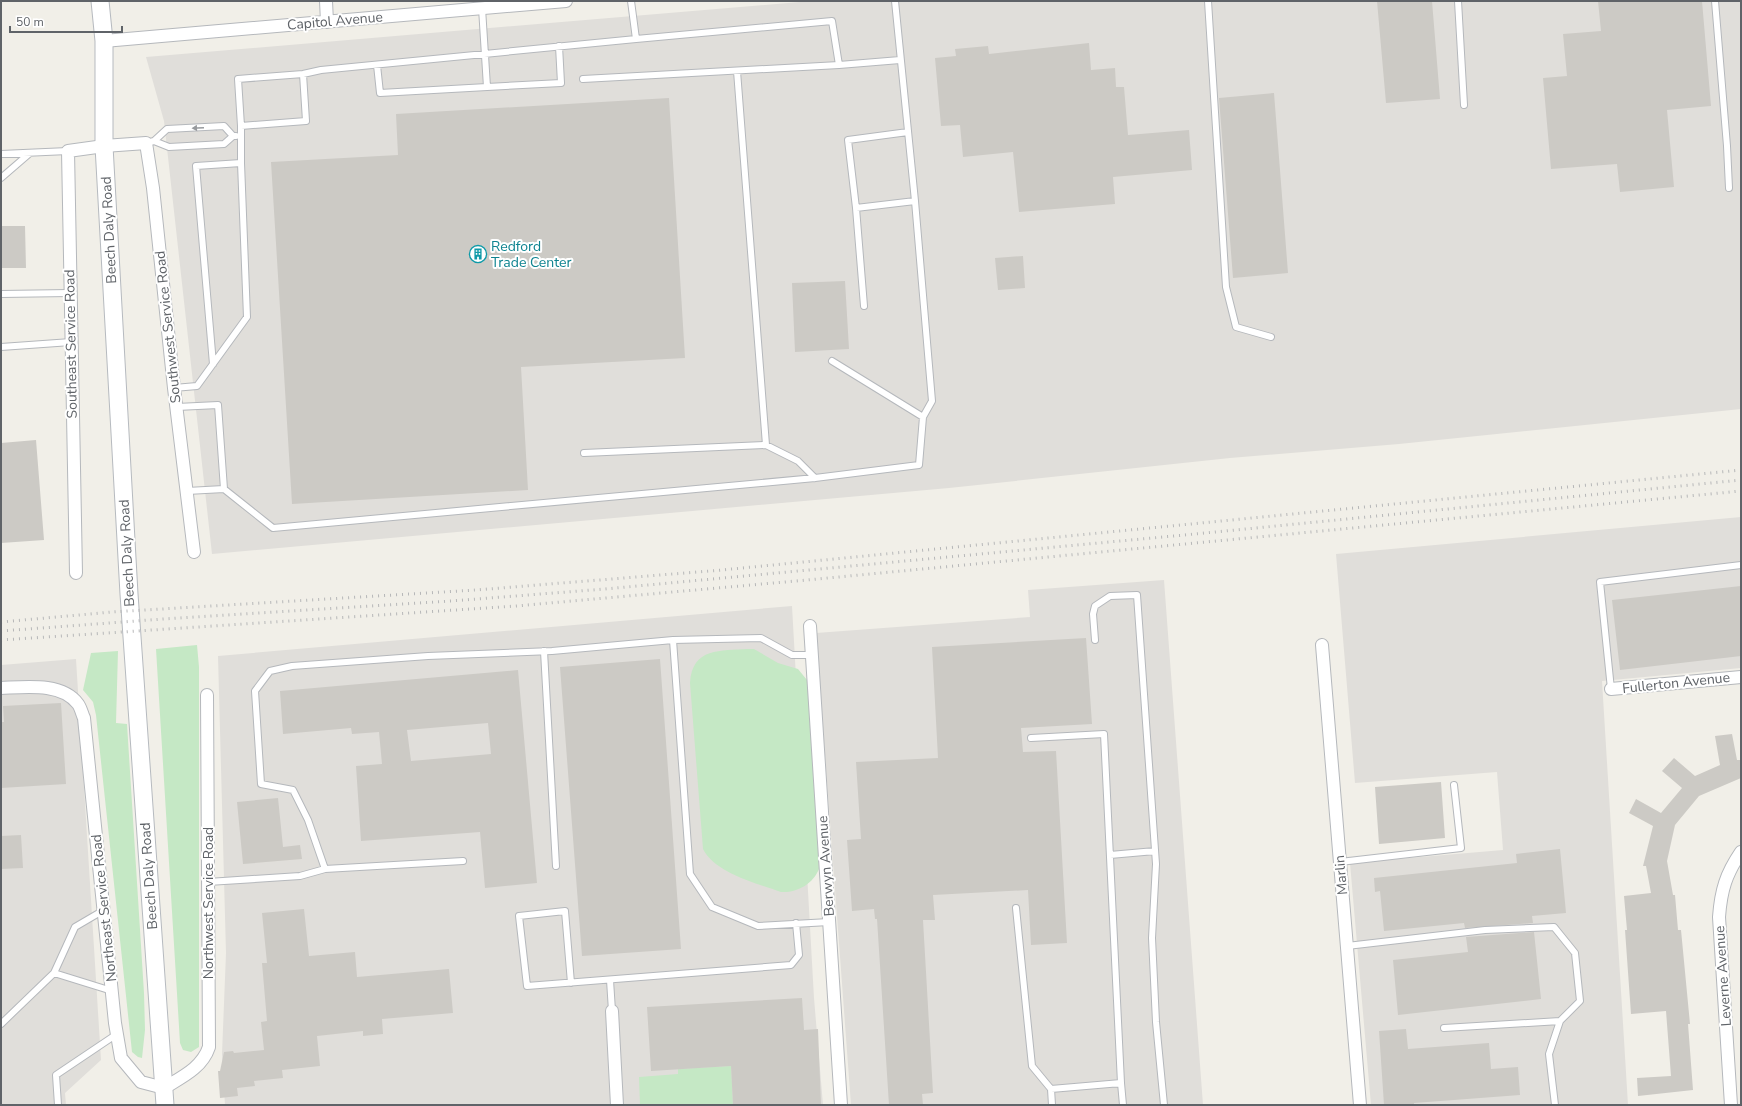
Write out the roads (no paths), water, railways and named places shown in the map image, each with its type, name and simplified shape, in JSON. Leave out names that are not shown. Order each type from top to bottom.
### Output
[{"type":"main road","name":"Beech Daly Road","points":[[100,1],[104,41],[104,146],[132,637],[164,1097]]},
{"type":"street","points":[[326,1],[327,22]]},
{"type":"street","name":"Capitol Avenue","points":[[104,41],[482,8],[500,4],[566,1]]},
{"type":"street","points":[[68,151],[150,142]]},
{"type":"street","name":"Southwest Service Road","points":[[150,142],[153,188],[174,388],[194,552]]},
{"type":"street","name":"Southeast Service Road","points":[[68,151],[76,573]]},
{"type":"street","name":"Berwyn Avenue","points":[[810,626],[841,1105]]},
{"type":"street","name":"Marlin","points":[[1322,645],[1360,1105]]},
{"type":"street","name":"Fullerton Avenue","points":[[1610,689],[1741,677]]},
{"type":"street","name":"Northeast Service Road","points":[[1,688],[30,686],[55,690],[68,695],[78,704],[84,718],[112,991],[121,1058],[141,1082],[164,1097]]},
{"type":"street","name":"Northwest Service Road","points":[[164,1097],[198,1067],[207,1055],[209,1047],[207,695]]},
{"type":"street","name":"Leverne Avenue","points":[[1731,1105],[1719,917],[1724,882],[1730,867],[1741,852]]},
{"type":"street","points":[[612,1011],[617,1105]]},
{"type":"lane","points":[[631,1],[636,39]]},
{"type":"lane","points":[[187,491],[224,489],[273,528],[815,478],[919,465],[923,417],[932,401],[915,201],[895,1]]},
{"type":"lane","points":[[1208,1],[1226,287],[1236,327],[1271,336]]},
{"type":"lane","points":[[1458,1],[1464,104]]},
{"type":"lane","points":[[1715,1],[1729,188]]},
{"type":"lane","points":[[482,8],[487,86]]},
{"type":"lane","points":[[174,388],[198,386],[247,317],[241,126],[238,79],[303,74],[559,46],[832,21],[839,65]]},
{"type":"lane","points":[[377,65],[380,93],[561,83],[559,46]]},
{"type":"lane","points":[[583,79],[839,65],[900,60]]},
{"type":"lane","points":[[737,71],[766,445]]},
{"type":"lane","points":[[241,126],[306,121],[303,74]]},
{"type":"lane","points":[[150,142],[167,130],[224,126],[233,136]]},
{"type":"lane","points":[[864,306],[856,208],[848,140],[908,132]]},
{"type":"lane","points":[[150,142],[169,147],[224,144],[233,136],[241,135]]},
{"type":"lane","points":[[1,154],[68,151]]},
{"type":"lane","points":[[1,178],[30,153]]},
{"type":"lane","points":[[213,364],[196,166],[241,163]]},
{"type":"lane","points":[[856,208],[915,201]]},
{"type":"lane","points":[[1,294],[70,293]]},
{"type":"lane","points":[[1,347],[71,342]]},
{"type":"lane","points":[[832,361],[923,417]]},
{"type":"lane","points":[[177,407],[218,405],[224,489]]},
{"type":"lane","points":[[584,453],[766,445],[798,461],[815,478]]},
{"type":"lane","points":[[1610,689],[1600,582],[1741,566]]},
{"type":"lane","points":[[1095,640],[1093,614],[1095,606],[1110,596],[1137,596],[1155,851],[1152,938],[1156,1022],[1164,1105]]},
{"type":"lane","points":[[325,869],[308,820],[293,790],[261,784],[255,691],[270,671],[292,666],[428,656],[544,651],[672,640],[761,638],[792,655],[812,655]]},
{"type":"lane","points":[[672,640],[690,874],[712,907],[758,926],[829,922]]},
{"type":"lane","points":[[544,651],[556,866]]},
{"type":"lane","points":[[1031,738],[1104,734],[1123,1105]]},
{"type":"lane","points":[[1340,862],[1461,848],[1454,785]]},
{"type":"lane","points":[[1110,855],[1155,851]]},
{"type":"lane","points":[[208,882],[300,876],[325,869],[463,861]]},
{"type":"lane","points":[[1016,908],[1032,1066],[1051,1089],[1052,1105]]},
{"type":"lane","points":[[1,1024],[54,973],[75,927],[104,910]]},
{"type":"lane","points":[[571,983],[565,911],[519,916],[527,986],[571,983],[610,980],[791,965],[799,955],[796,923]]},
{"type":"lane","points":[[1347,946],[1485,930],[1554,927],[1575,953],[1580,1001],[1560,1021],[1549,1054],[1555,1105]]},
{"type":"lane","points":[[54,973],[112,991]]},
{"type":"lane","points":[[610,980],[612,1011]]},
{"type":"lane","points":[[1444,1028],[1560,1021]]},
{"type":"lane","points":[[58,1105],[56,1075],[117,1034]]},
{"type":"lane","points":[[1051,1089],[1121,1083]]},
{"type":"railway","points":[[1,622],[112,612],[476,590],[722,570],[1741,470]]},
{"type":"railway","points":[[1,631],[451,601],[605,589],[1195,534],[1741,480]]},
{"type":"railway","points":[[1,640],[516,606],[807,580],[1741,491]]},
{"type":"place","name":"Redford Trade Center","points":[[478,254]]}]
